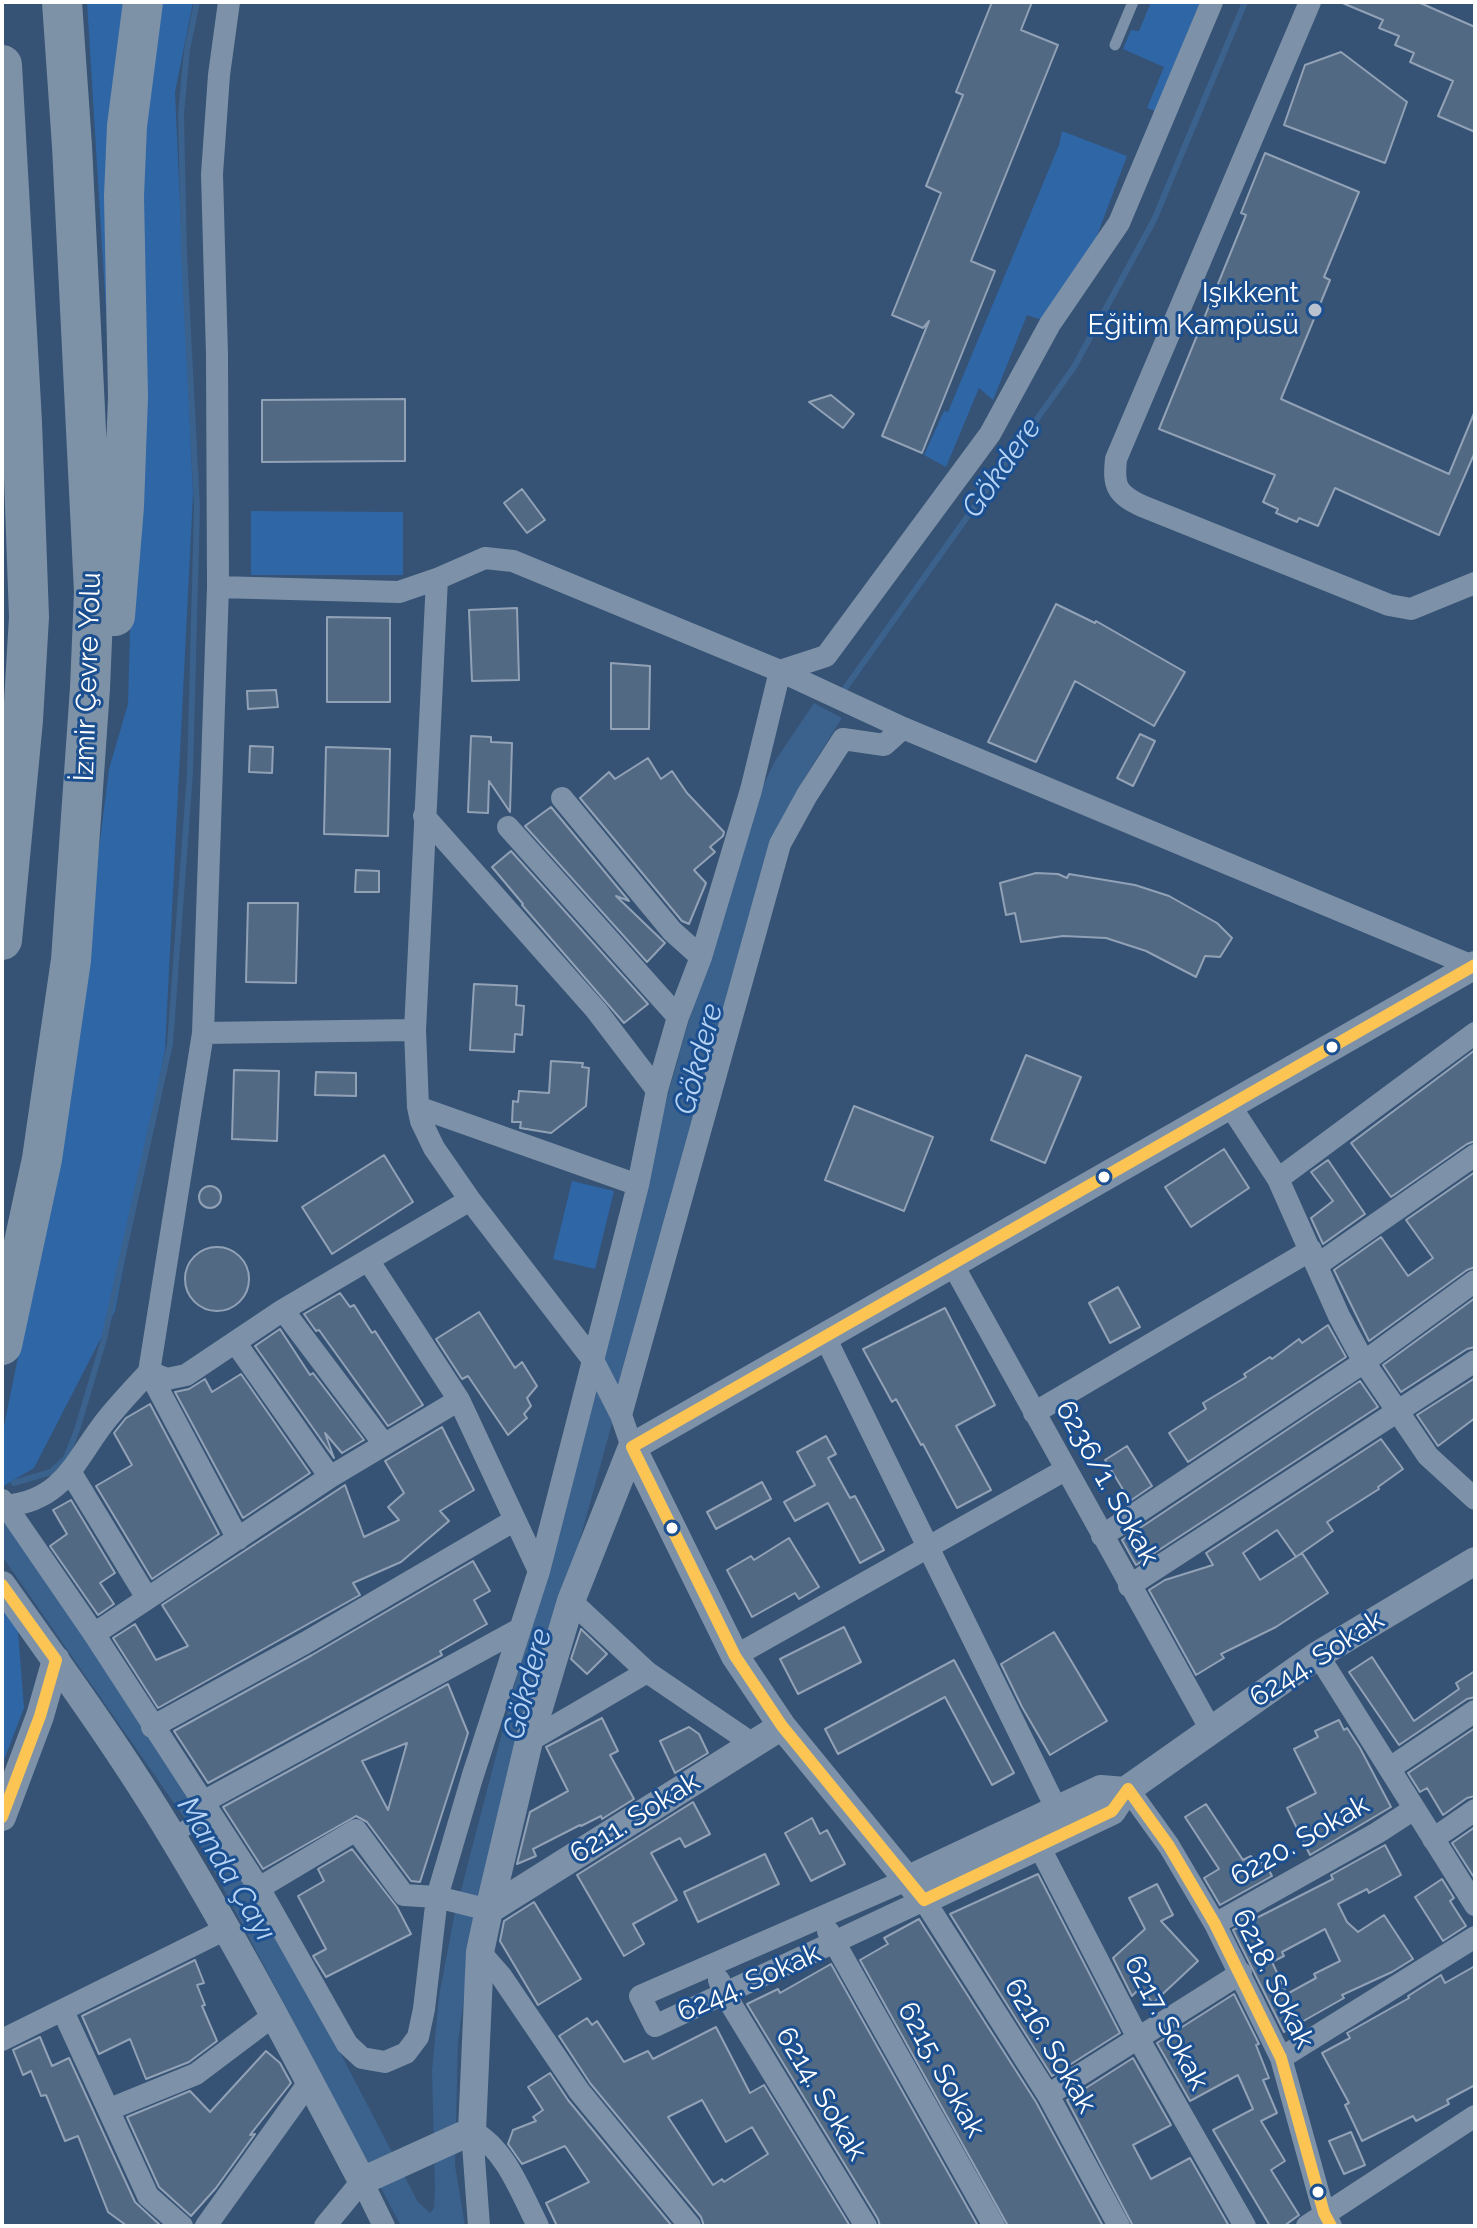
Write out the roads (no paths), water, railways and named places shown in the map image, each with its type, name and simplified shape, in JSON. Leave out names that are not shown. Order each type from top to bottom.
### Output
[{"type":"highway","name":"İzmir Çevre Yolu","points":[[2,1345],[42,1159],[71,960],[86,761],[94,592],[62,2]]},
{"type":"highway","points":[[86,761],[106,694],[120,569],[128,397],[124,196],[127,126],[143,2]]},
{"type":"highway","points":[[2,65],[29,602],[23,720],[2,940]]},
{"type":"highway","points":[[2,483],[23,720]]},
{"type":"street","points":[[4,1503],[24,1504],[71,1473],[106,1420],[149,1372],[203,1033],[218,587],[212,174],[219,75],[229,2]]},
{"type":"street","points":[[780,671],[826,656],[990,434],[1050,324],[1119,223],[1212,2]]},
{"type":"street","points":[[1310,2],[1116,459],[1114,478],[1124,497],[1142,506],[1389,605],[1411,609],[1475,583]]},
{"type":"street","points":[[218,587],[399,592],[485,558],[513,561],[780,671],[879,718],[1356,919],[1475,966]]},
{"type":"street","points":[[437,579],[415,1030],[421,1121],[434,1148],[470,1200],[593,1360],[621,1415],[632,1447],[735,1656],[782,1726],[917,1890]]},
{"type":"street","points":[[4,1503],[94,1634],[259,1888],[347,2044],[362,2058],[373,2061],[395,2060],[406,2053],[418,2037],[446,1899],[518,1630],[539,1571],[638,1185],[657,1090],[751,790],[780,671]]},
{"type":"street","points":[[621,1415],[780,844],[843,739],[884,745],[903,728]]},
{"type":"street","points":[[562,798],[672,931],[701,957]]},
{"type":"street","points":[[424,816],[596,1010],[657,1090]]},
{"type":"street","points":[[508,827],[678,1017]]},
{"type":"street","points":[[479,2226],[466,2134],[485,1908],[529,1741],[571,1601],[632,1447],[1475,966]]},
{"type":"street","points":[[203,1033],[415,1030]]},
{"type":"street","points":[[1278,1179],[1475,1033]]},
{"type":"street","points":[[418,1107],[638,1185]]},
{"type":"street","points":[[1231,1107],[1278,1179],[1339,1316],[1364,1362],[1428,1456],[1475,1499]]},
{"type":"street","points":[[1034,1413],[1314,1258],[1475,1155]]},
{"type":"street","points":[[149,1372],[167,1379],[186,1375],[283,1310],[470,1200]]},
{"type":"street","points":[[368,1260],[459,1400],[539,1571]]},
{"type":"street","name":"6236/1. Sokak","points":[[953,1265],[1211,1730]]},
{"type":"street","points":[[1102,1536],[1364,1362],[1475,1281]]},
{"type":"street","points":[[283,1310],[384,1444]]},
{"type":"street","points":[[824,1335],[1057,1810]]},
{"type":"street","points":[[235,1342],[330,1477]]},
{"type":"street","points":[[1129,1586],[1475,1361]]},
{"type":"street","points":[[149,1372],[238,1539]]},
{"type":"street","points":[[94,1634],[330,1477],[459,1400]]},
{"type":"street","points":[[735,1656],[1065,1470]]},
{"type":"street","points":[[71,1473],[147,1598]]},
{"type":"street","points":[[152,1727],[305,1643],[515,1520]]},
{"type":"street","name":"6244. Sokak","points":[[1126,1790],[1101,1789],[1057,1810],[917,1890],[836,1944],[655,2026],[640,1996],[821,1917],[917,1890],[1039,1846],[1112,1811],[1126,1790],[1318,1655],[1475,1561]]},
{"type":"street","points":[[2,1585],[176,1832],[273,2016],[366,2179],[384,2226]]},
{"type":"street","points":[[571,1601],[647,1672],[753,1744]]},
{"type":"street","points":[[176,1832],[206,1807],[518,1630]]},
{"type":"street","points":[[1318,1655],[1475,1905]]},
{"type":"street","points":[[2,1817],[40,1716],[56,1660]]},
{"type":"street","points":[[529,1741],[647,1672]]},
{"type":"street","points":[[1390,1768],[1475,1711]]},
{"type":"street","name":"6211. Sokak","points":[[485,1908],[782,1726]]},
{"type":"street","name":"6218. Sokak","points":[[1126,1790],[1169,1846],[1215,1924],[1281,2058],[1321,2222]]},
{"type":"street","name":"6220. Sokak","points":[[1215,1924],[1414,1809]]},
{"type":"street","points":[[1433,1839],[1475,1810]]},
{"type":"street","points":[[259,1888],[356,1830],[404,1895],[446,1899],[485,1908]]},
{"type":"street","name":"6217. Sokak","points":[[1039,1846],[1138,2038],[1245,2226]]},
{"type":"street","name":"6216. Sokak","points":[[917,1890],[1048,2095],[1119,2226]]},
{"type":"street","name":"6215. Sokak","points":[[821,1917],[994,2226]]},
{"type":"street","points":[[2,2040],[226,1929]]},
{"type":"street","points":[[1281,2058],[1475,1937]]},
{"type":"street","points":[[480,1952],[501,1976],[579,2091],[690,2226]]},
{"type":"street","name":"6214. Sokak","points":[[713,1964],[724,1993],[866,2226]]},
{"type":"street","points":[[1048,2095],[1241,1973]]},
{"type":"street","points":[[63,2011],[148,2196],[182,2226]]},
{"type":"street","points":[[110,2109],[196,2074],[273,2016]]},
{"type":"street","points":[[206,2226],[310,2081]]},
{"type":"street","points":[[1321,2222],[1475,2116]]},
{"type":"street","points":[[325,2226],[366,2179],[466,2134],[487,2139],[502,2159],[538,2226]]},
{"type":"lane","points":[[1115,45],[1133,2]]},
{"type":"water","name":"Manda Çayı","points":[[814,703],[842,718],[802,782],[772,844],[475,1920],[458,2041],[455,2165],[465,2226],[401,2226],[192,1829],[2,1556],[2,1511],[255,1889],[418,2202],[430,2213],[434,2208],[435,2190],[432,2071],[439,1996],[454,1917],[669,1090],[748,816],[775,761]]},
{"type":"waterway","points":[[14,1483],[51,1472],[66,1458],[77,1430],[104,1339],[170,1044],[190,773],[197,507],[184,253],[181,114],[187,50],[197,2]]},
{"type":"waterway","name":"Gökdere","points":[[841,694],[1074,367],[1154,220],[1245,2]]},
{"type":"place","name":"Işıkkent Eğitim Kampüsü","points":[[1315,310]]}]
